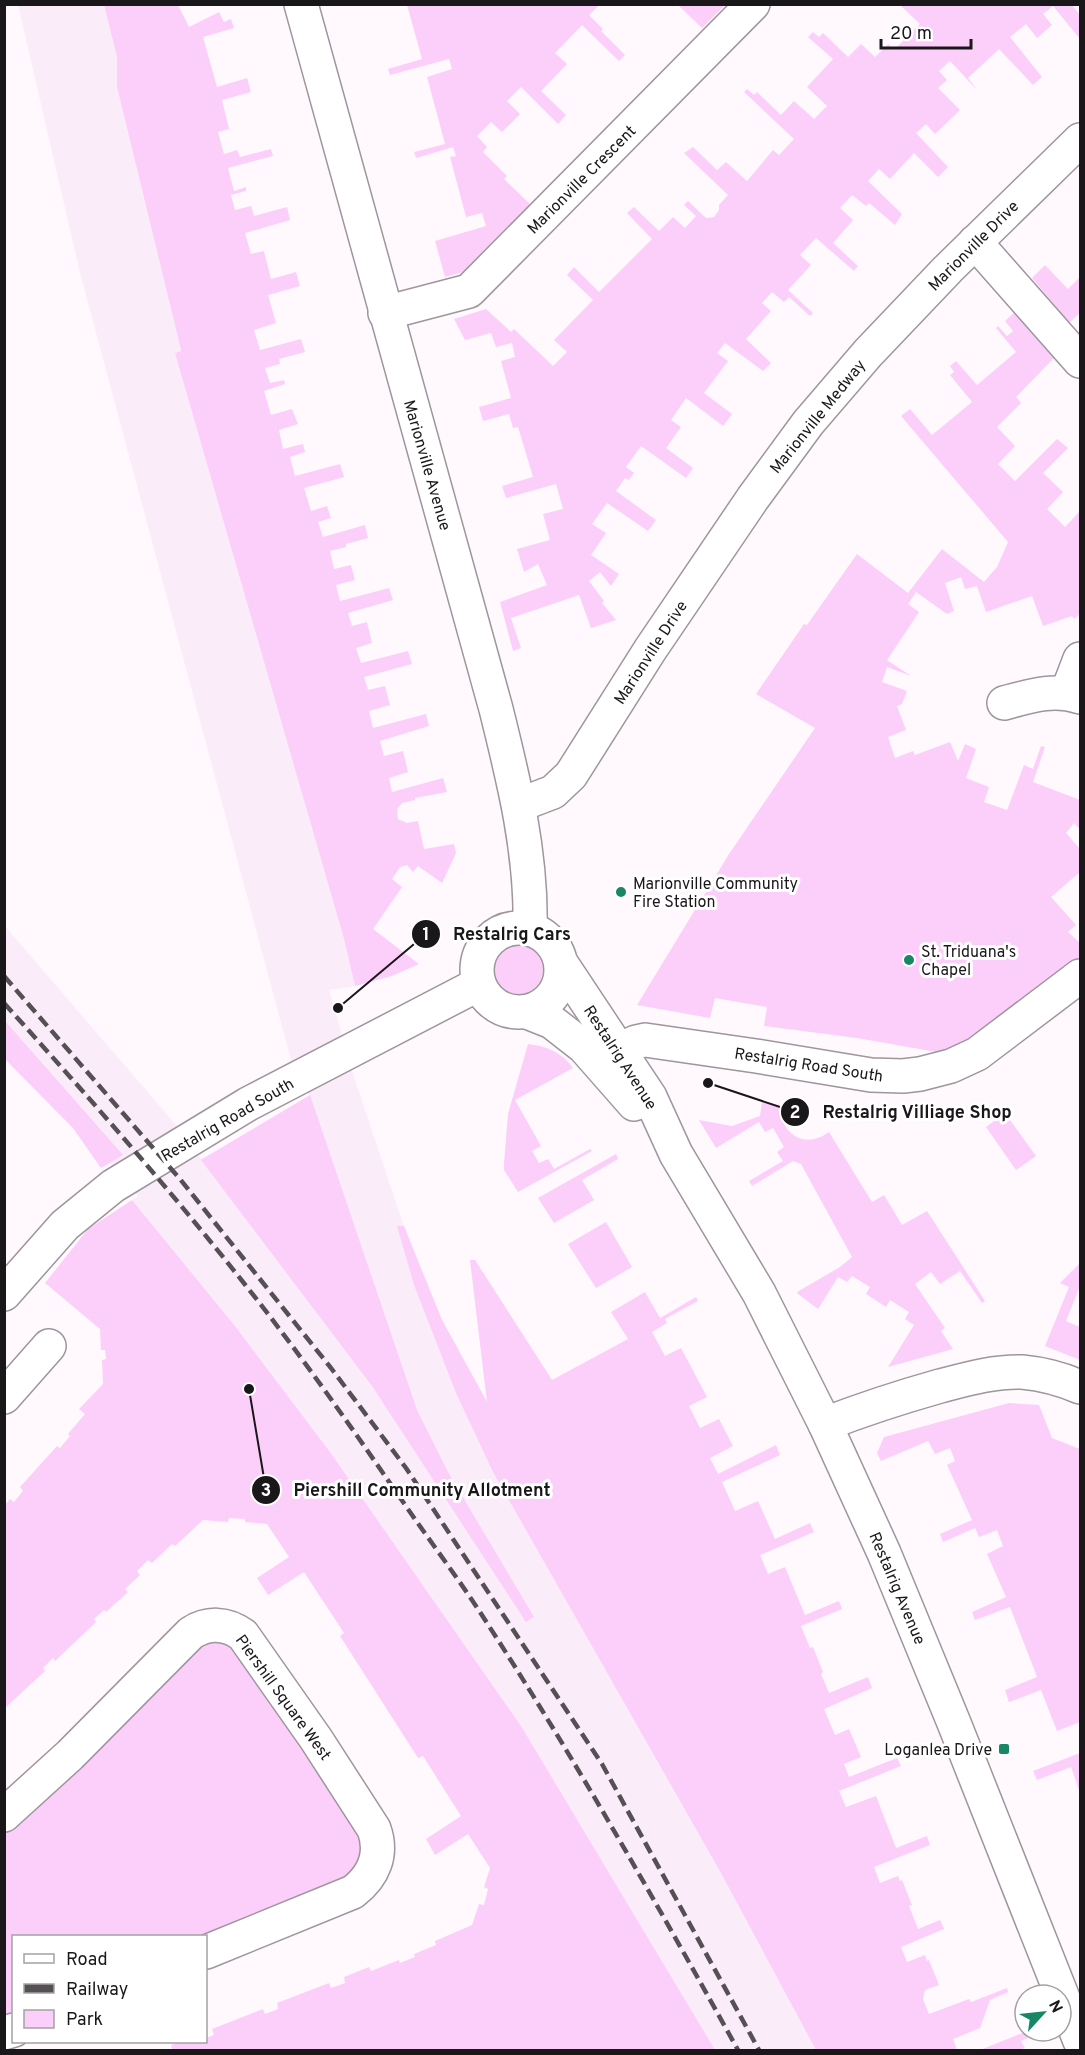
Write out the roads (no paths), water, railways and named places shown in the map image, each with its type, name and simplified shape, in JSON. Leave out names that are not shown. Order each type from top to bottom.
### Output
[{"type":"street","name":"Marionville Avenue","points":[[301,4],[496,709],[519,805],[529,878],[530,929]]},
{"type":"street","name":"Marionville Crescent","points":[[385,314],[469,291],[753,4]]},
{"type":"street","name":"Marionville Drive","points":[[868,353],[975,242],[1080,140]]},
{"type":"street","points":[[975,242],[1080,361]]},
{"type":"street","name":"Marionville Medway","points":[[766,479],[808,423],[868,353]]},
{"type":"street","name":"Marionville Drive","points":[[519,805],[553,792],[571,775],[650,650],[766,479]]},
{"type":"street","points":[[1004,703],[1043,693],[1074,695],[1080,659]]},
{"type":"street","points":[[515,928],[530,929],[550,941],[557,951],[561,963],[559,986],[542,1007],[527,1012],[512,1013],[498,1008],[486,998],[478,984],[476,969],[479,954],[487,941],[500,932],[515,928]]},
{"type":"street","name":"Restalrig Avenue","points":[[561,963],[574,986],[650,1097],[676,1154],[759,1293],[825,1424],[906,1606],[1080,2041]]},
{"type":"street","name":"Restalrig Road South","points":[[620,1050],[645,1040],[871,1076],[920,1074],[951,1066],[977,1054],[1080,976]]},
{"type":"street","name":"Restalrig Road South","points":[[4,1294],[65,1225],[113,1186],[248,1104],[478,984]]},
{"type":"street","name":"Restalrig Avenue","points":[[527,1012],[552,1022],[585,1047],[676,1154]]},
{"type":"street","points":[[4,1397],[50,1346]]},
{"type":"street","points":[[825,1424],[887,1401],[958,1381],[996,1374],[1037,1374],[1058,1378],[1080,1387]]},
{"type":"street","name":"Piershill Square West","points":[[4,1815],[70,1755],[191,1633],[214,1624],[236,1630],[243,1635],[316,1739],[374,1829],[378,1855],[371,1874],[353,1892],[207,1952]]},
{"type":"railway","points":[[4,976],[180,1179],[331,1368],[406,1468],[602,1764],[759,2050]]},
{"type":"railway","points":[[4,1003],[126,1141],[243,1282],[328,1396],[459,1581],[585,1781],[738,2050]]},
{"type":"place","name":"Marionville Community Fire Station","points":[[621,892]]},
{"type":"place","name":"St. Triduana's Chapel","points":[[909,960]]},
{"type":"place","name":"Restalrig Cars","points":[[338,1008]]},
{"type":"place","name":"Restalrig Villiage Shop","points":[[708,1083]]},
{"type":"place","name":"Piershill Community Allotment","points":[[249,1389]]},
{"type":"place","name":"Loganlea Drive","points":[[1004,1749]]}]
